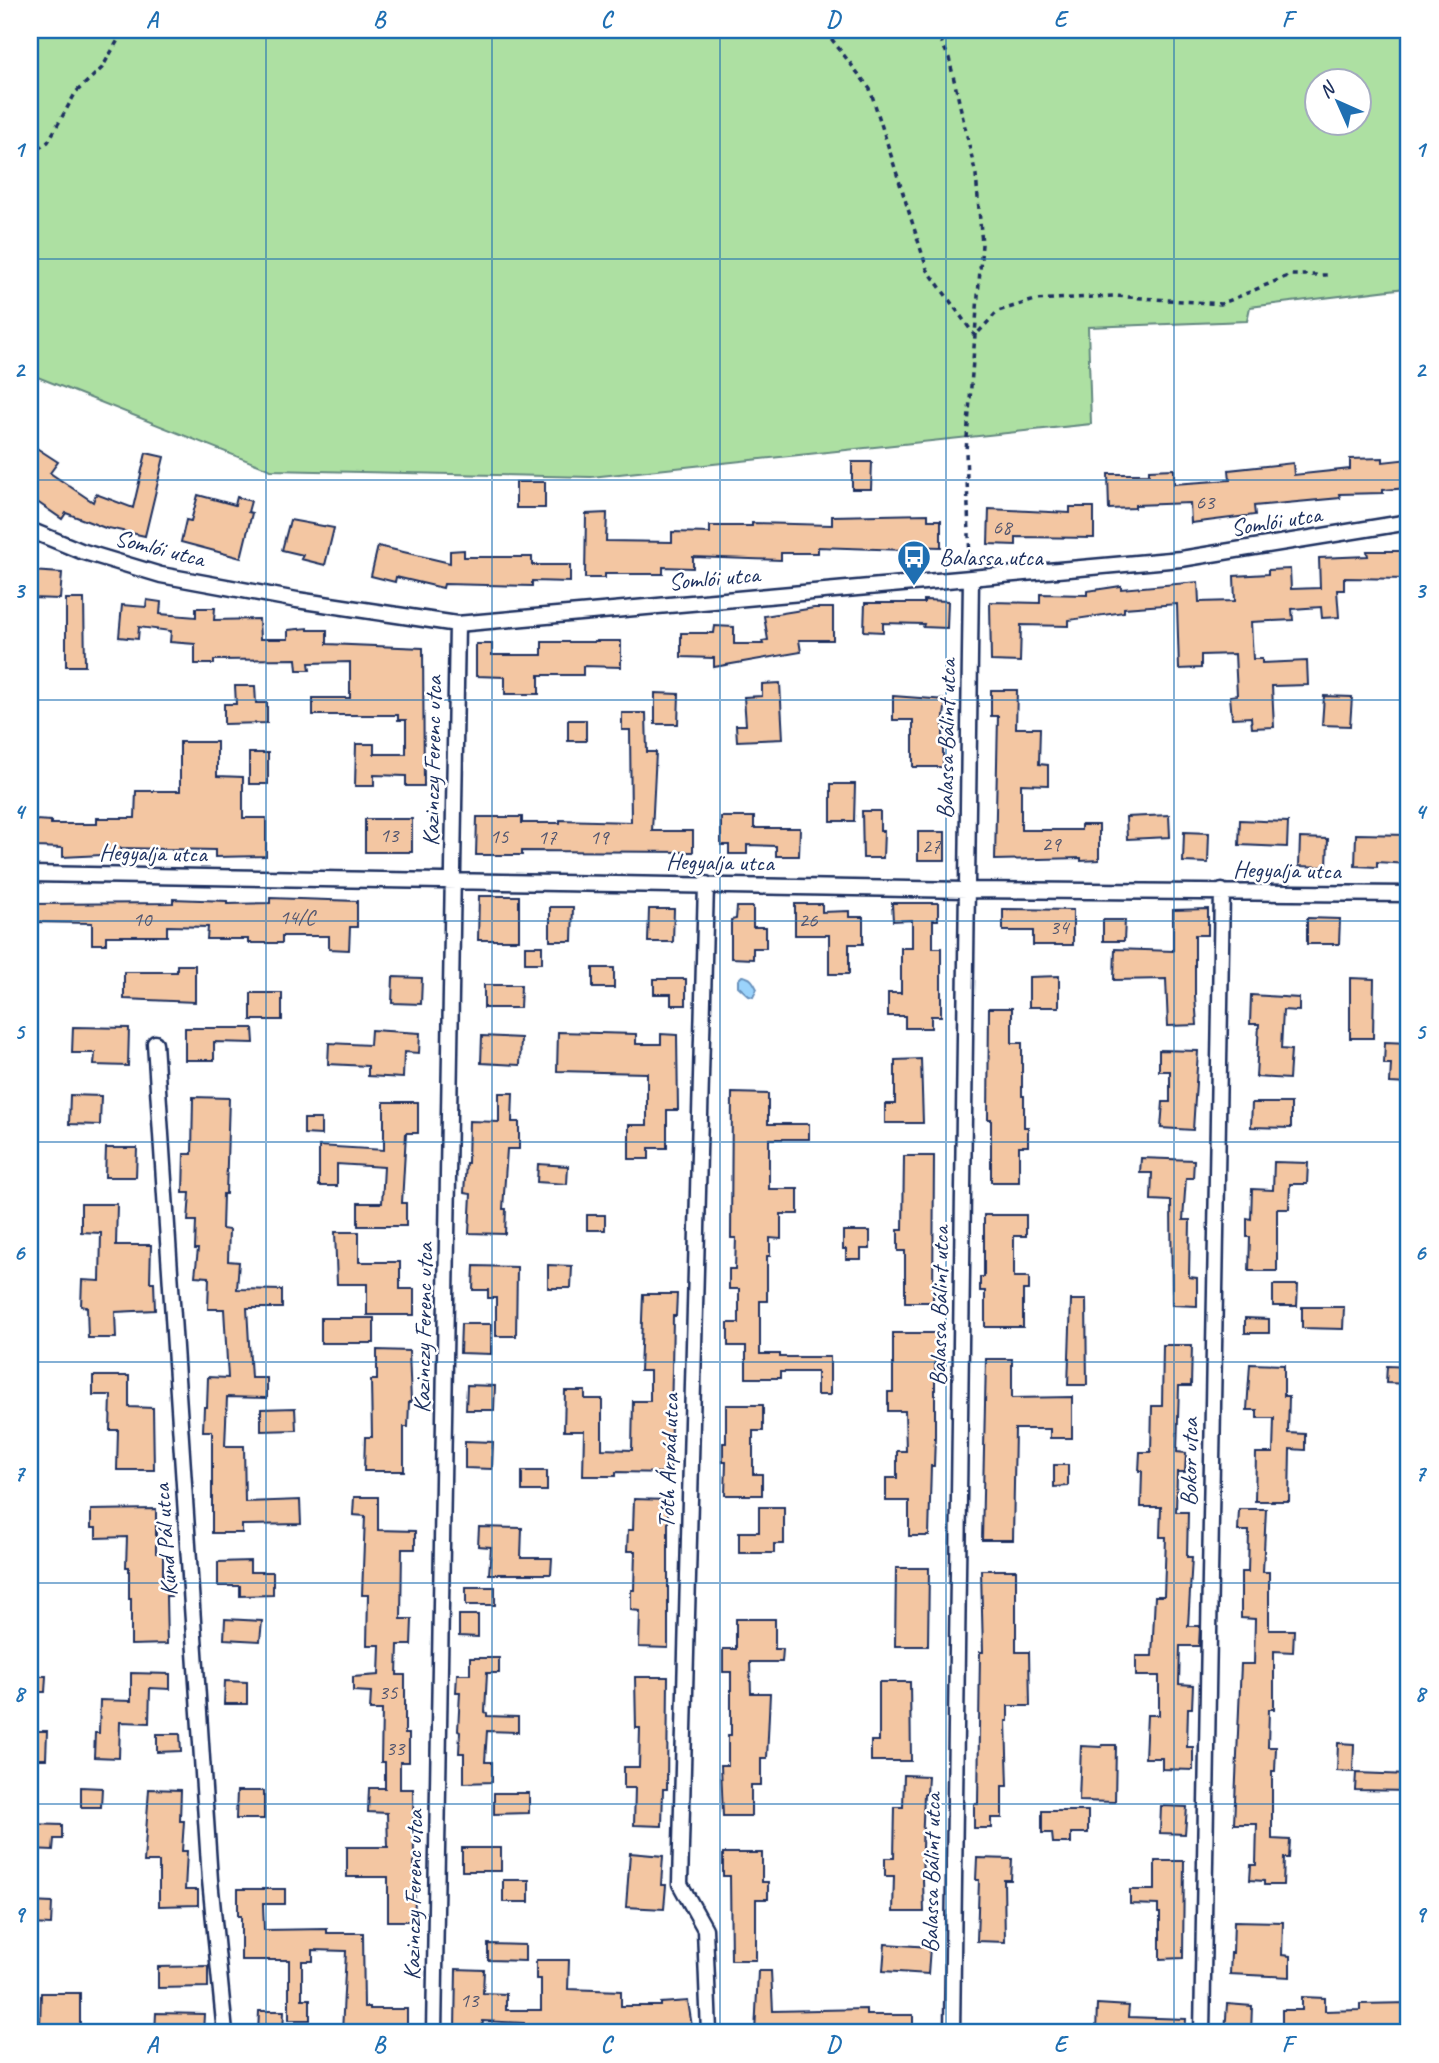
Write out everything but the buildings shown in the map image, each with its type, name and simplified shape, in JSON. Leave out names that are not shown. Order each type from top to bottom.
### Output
[{"type":"street","name":"Somlói utca","points":[[30,530],[80,551],[162,575],[297,600],[457,624],[1181,559],[1409,522]]},
{"type":"street","name":"Balassa Bálint utca","points":[[952,2033],[971,579]]},
{"type":"street","name":"Kazinczy Ferenc utca","points":[[434,2033],[457,624]]},
{"type":"street","name":"Hegyalja utca","points":[[30,874],[967,890],[1409,894]]},
{"type":"street","name":"Tóth Árpád utca","points":[[706,884],[680,1884],[705,1929],[709,2033]]},
{"type":"street","name":"Bokor utca","points":[[1202,2033],[1222,891]]},
{"type":"street","name":"Kund Pál utca","points":[[155,1043],[210,1880],[225,2033]]},
{"type":"path","points":[[30,154],[48,142],[76,92],[102,68],[127,30]]},
{"type":"path","points":[[827,30],[870,89],[927,269],[975,336]]},
{"type":"path","points":[[936,30],[949,58],[976,175],[982,244],[965,450],[971,579]]},
{"type":"path","points":[[975,336],[998,311],[1035,300],[1115,296],[1221,304],[1290,275],[1327,275]]},
{"type":"green space","points":[[30,30],[1409,30],[1409,365],[1404,365],[1406,288],[1250,307],[1247,321],[1088,327],[1091,424],[591,477],[271,470],[30,374]]},
{"type":"water","points":[[742,976],[750,978],[756,986],[753,997],[738,986],[738,980]]},
{"type":"place","name":"Balassa utca","points":[[914,587]]}]
